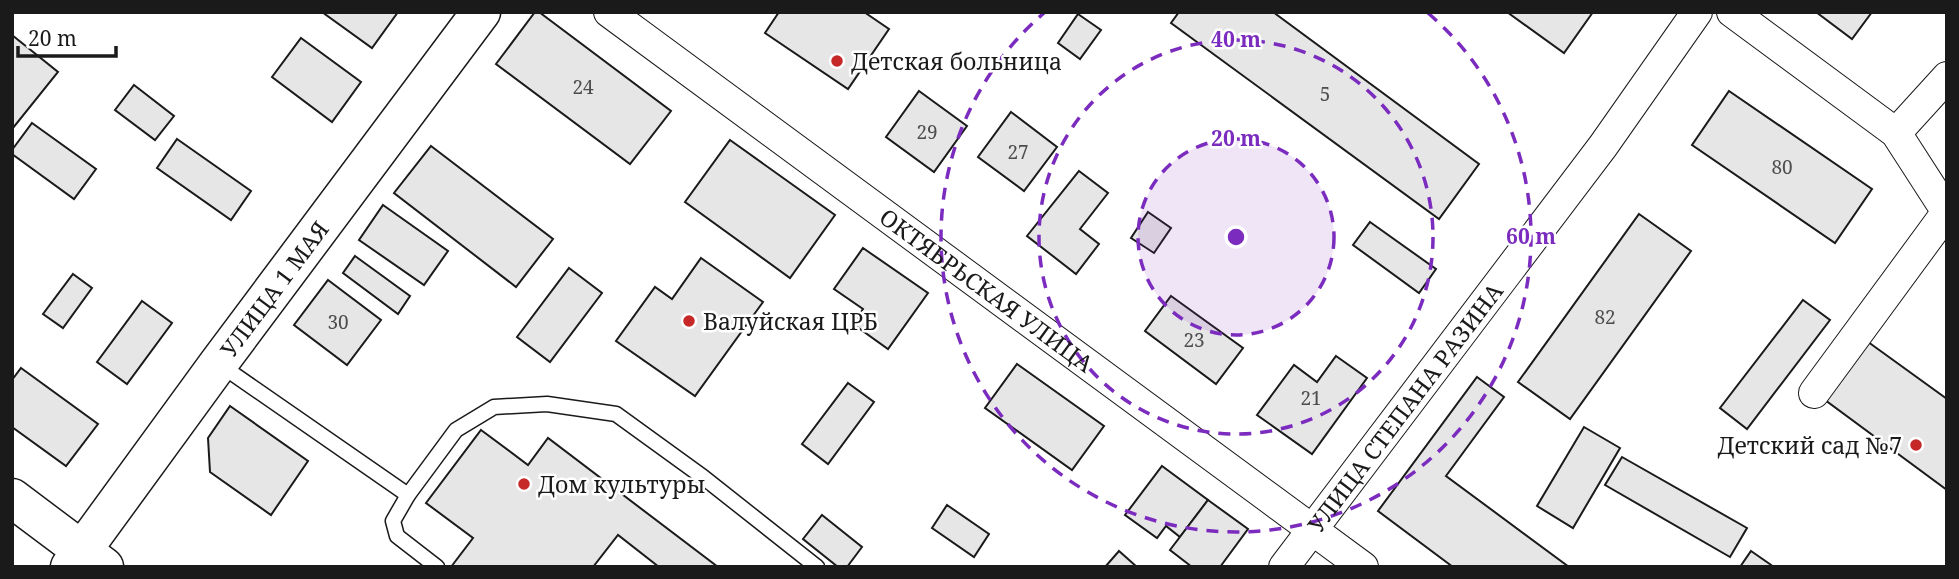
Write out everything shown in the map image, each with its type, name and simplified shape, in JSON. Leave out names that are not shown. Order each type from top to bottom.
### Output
[{"type":"main road","name":"УЛИЦА 1 МАЯ","points":[[85,561],[218,363],[481,12]]},
{"type":"main road","points":[[12,498],[85,561]]},
{"type":"street","name":"ОКТЯБРЬСКАЯ УЛИЦА","points":[[609,12],[1363,567]]},
{"type":"street","name":"УЛИЦА СТЕПАНА РАЗИНА","points":[[1283,567],[1603,146],[1697,12]]},
{"type":"street","points":[[1732,12],[1896,132],[1947,212],[1814,393]]},
{"type":"street","points":[[1896,132],[1947,76]]},
{"type":"lane","points":[[218,363],[408,495]]},
{"type":"lane","points":[[437,567],[397,536],[393,521],[408,495],[456,430],[494,407],[547,404],[616,414],[703,477],[817,567]]},
{"type":"building","points":[[322,12],[398,12],[372,48]]},
{"type":"building","points":[[535,12],[539,12],[671,111],[630,164],[496,64]]},
{"type":"building","name":"Детская больница","points":[[779,12],[864,12],[889,29],[848,89],[765,33]]},
{"type":"building","points":[[1179,12],[1273,12],[1479,164],[1439,219],[1171,23]]},
{"type":"building","points":[[1507,12],[1593,12],[1564,53]]},
{"type":"building","points":[[1816,12],[1872,12],[1852,39]]},
{"type":"building","points":[[1078,14],[1101,30],[1080,59],[1058,43]]},
{"type":"building","points":[[12,35],[58,72],[13,128],[12,127]]},
{"type":"building","points":[[301,38],[361,82],[332,122],[272,77]]},
{"type":"building","points":[[134,85],[174,116],[155,140],[115,110]]},
{"type":"building","points":[[919,91],[967,126],[934,172],[886,137]]},
{"type":"building","points":[[1729,91],[1872,189],[1835,243],[1692,145]]},
{"type":"building","points":[[1011,112],[1057,147],[1024,191],[978,157]]},
{"type":"building","points":[[32,123],[96,169],[74,199],[12,154],[12,150]]},
{"type":"building","points":[[177,139],[251,191],[231,220],[157,168]]},
{"type":"building","name":"Валуйская ЦРБ","points":[[730,140],[835,215],[790,278],[685,202]]},
{"type":"building","points":[[431,146],[553,239],[516,287],[394,193]]},
{"type":"building","points":[[1079,171],[1108,193],[1080,229],[1099,244],[1076,274],[1027,236]]},
{"type":"building","points":[[383,205],[448,251],[424,285],[359,240]]},
{"type":"building","points":[[1148,212],[1171,228],[1154,253],[1131,238]]},
{"type":"building","points":[[1639,214],[1691,251],[1570,419],[1518,382]]},
{"type":"building","points":[[1370,222],[1436,269],[1419,293],[1353,245]]},
{"type":"building","points":[[863,248],[928,293],[888,349],[853,324],[863,309],[834,289]]},
{"type":"building","points":[[355,256],[410,296],[398,314],[343,273]]},
{"type":"building","name":"Валуйская ЦРБ","points":[[701,258],[763,302],[695,396],[616,341],[655,287],[672,299]]},
{"type":"building","points":[[569,268],[602,293],[550,362],[517,337]]},
{"type":"building","points":[[73,274],[92,288],[63,328],[43,314]]},
{"type":"building","points":[[328,280],[381,320],[347,365],[294,325]]},
{"type":"building","points":[[1171,296],[1243,348],[1216,384],[1145,331]]},
{"type":"building","points":[[1803,300],[1830,320],[1747,429],[1720,408]]},
{"type":"building","points":[[142,301],[172,323],[127,384],[97,362]]},
{"type":"building","name":"Детский сад №7","points":[[1864,339],[1947,399],[1947,490],[1821,397]]},
{"type":"building","points":[[1336,356],[1367,378],[1312,454],[1257,415],[1294,365],[1317,382]]},
{"type":"building","points":[[1017,364],[1104,426],[1072,470],[985,408]]},
{"type":"building","points":[[21,368],[98,424],[66,466],[12,427],[12,380]]},
{"type":"building","points":[[1477,377],[1504,397],[1446,476],[1569,567],[1453,567],[1378,511]]},
{"type":"building","points":[[848,383],[874,402],[828,464],[802,444]]},
{"type":"building","points":[[230,406],[308,461],[271,515],[210,472],[208,438]]},
{"type":"building","points":[[1584,427],[1620,448],[1573,528],[1537,506]]},
{"type":"building","name":"Дом культуры","points":[[481,430],[528,465],[548,438],[718,567],[659,567],[618,535],[593,567],[451,567],[473,538],[426,503]]},
{"type":"building","points":[[1622,457],[1747,528],[1730,557],[1605,485]]},
{"type":"building","points":[[1162,466],[1208,500],[1180,537],[1166,526],[1157,538],[1125,515]]},
{"type":"building","points":[[1208,500],[1248,529],[1220,567],[1192,567],[1170,550]]},
{"type":"building","points":[[947,505],[989,534],[974,557],[932,528]]},
{"type":"building","points":[[822,515],[862,547],[847,567],[838,567],[803,539]]},
{"type":"building","points":[[1119,551],[1137,567],[1105,567]]},
{"type":"building","points":[[1751,551],[1774,567],[1740,567]]},
{"type":"place","name":"Детская больница","points":[[837,61]]},
{"type":"place","name":"Валуйская ЦРБ","points":[[689,321]]},
{"type":"place","name":"Детский сад №7","points":[[1916,445]]},
{"type":"place","name":"Дом культуры","points":[[524,484]]}]
